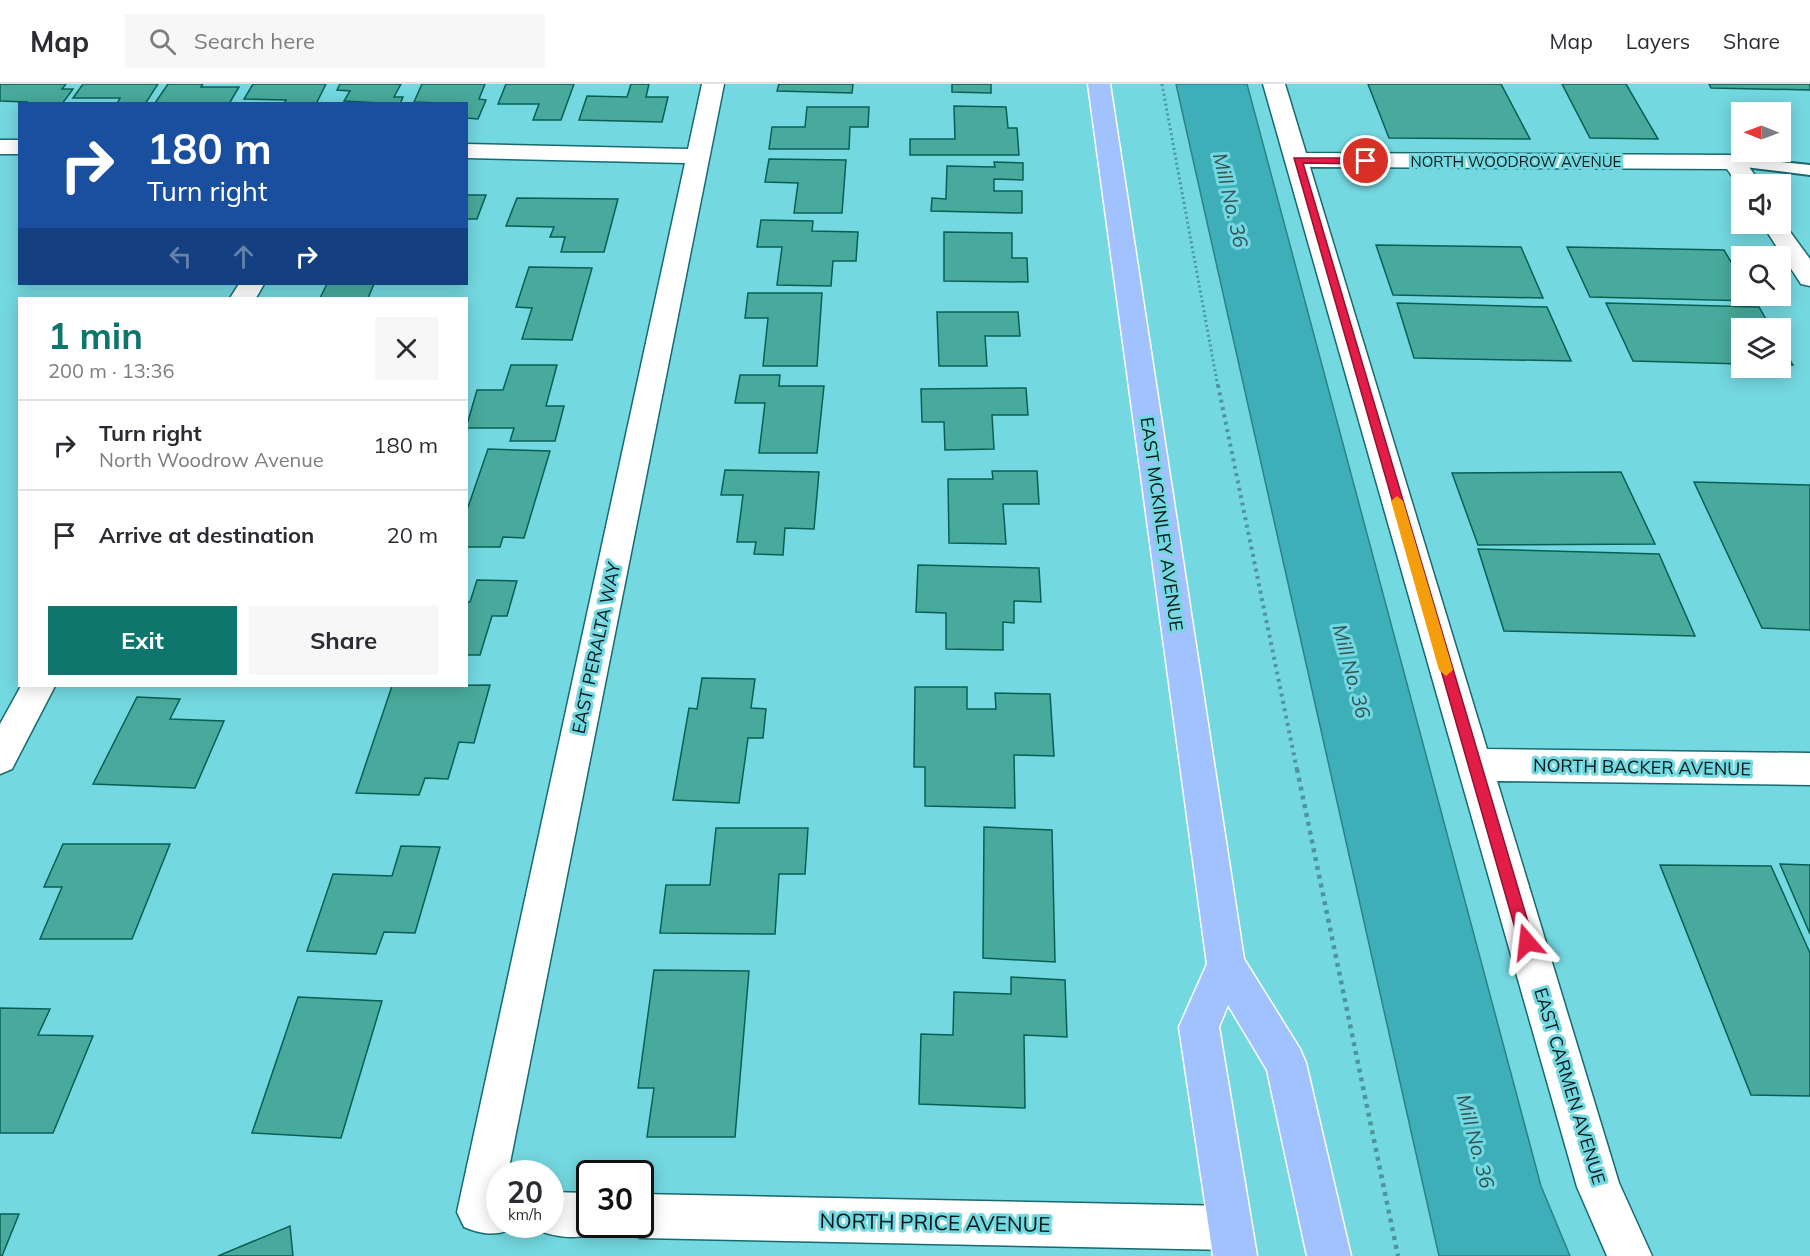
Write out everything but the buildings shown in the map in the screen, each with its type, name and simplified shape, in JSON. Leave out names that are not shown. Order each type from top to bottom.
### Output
[{"type":"main road","name":"EAST MCKINLEY AVENUE","points":[[1099,84],[1226,965],[1286,1063],[1329,1256]]},
{"type":"main road","points":[[1226,965],[1199,1027],[1233,1242]]},
{"type":"street","name":"EAST PERALTA WAY","points":[[499,1160],[713,84]]},
{"type":"street","name":"EAST CARMEN AVENUE","points":[[1274,84],[1599,1187],[1630,1256]]},
{"type":"street","points":[[0,147],[18,147]]},
{"type":"street","points":[[468,151],[698,156]]},
{"type":"street","name":"NORTH WOODROW AVENUE","points":[[1298,160],[1731,162]]},
{"type":"street","points":[[1734,162],[1742,174]]},
{"type":"street","points":[[1781,234],[1810,278]]},
{"type":"street","points":[[0,758],[37,687]]},
{"type":"street","name":"NORTH BACKER AVENUE","points":[[1474,765],[1810,769]]},
{"type":"street","name":"NORTH PRICE AVENUE","points":[[654,1217],[1233,1242]]},
{"type":"lane","points":[[1734,162],[1810,170]]},
{"type":"path","points":[[1162,84],[1221,402],[1398,1256]]},
{"type":"water","name":"Mill No. 36","points":[[1176,84],[1247,84],[1541,1186],[1570,1256],[1439,1256]]},
{"type":"slow traffic","points":[[1397,501],[1446,670]]},
{"type":"route","points":[[1366,161],[1298,160],[1527,942]]}]
